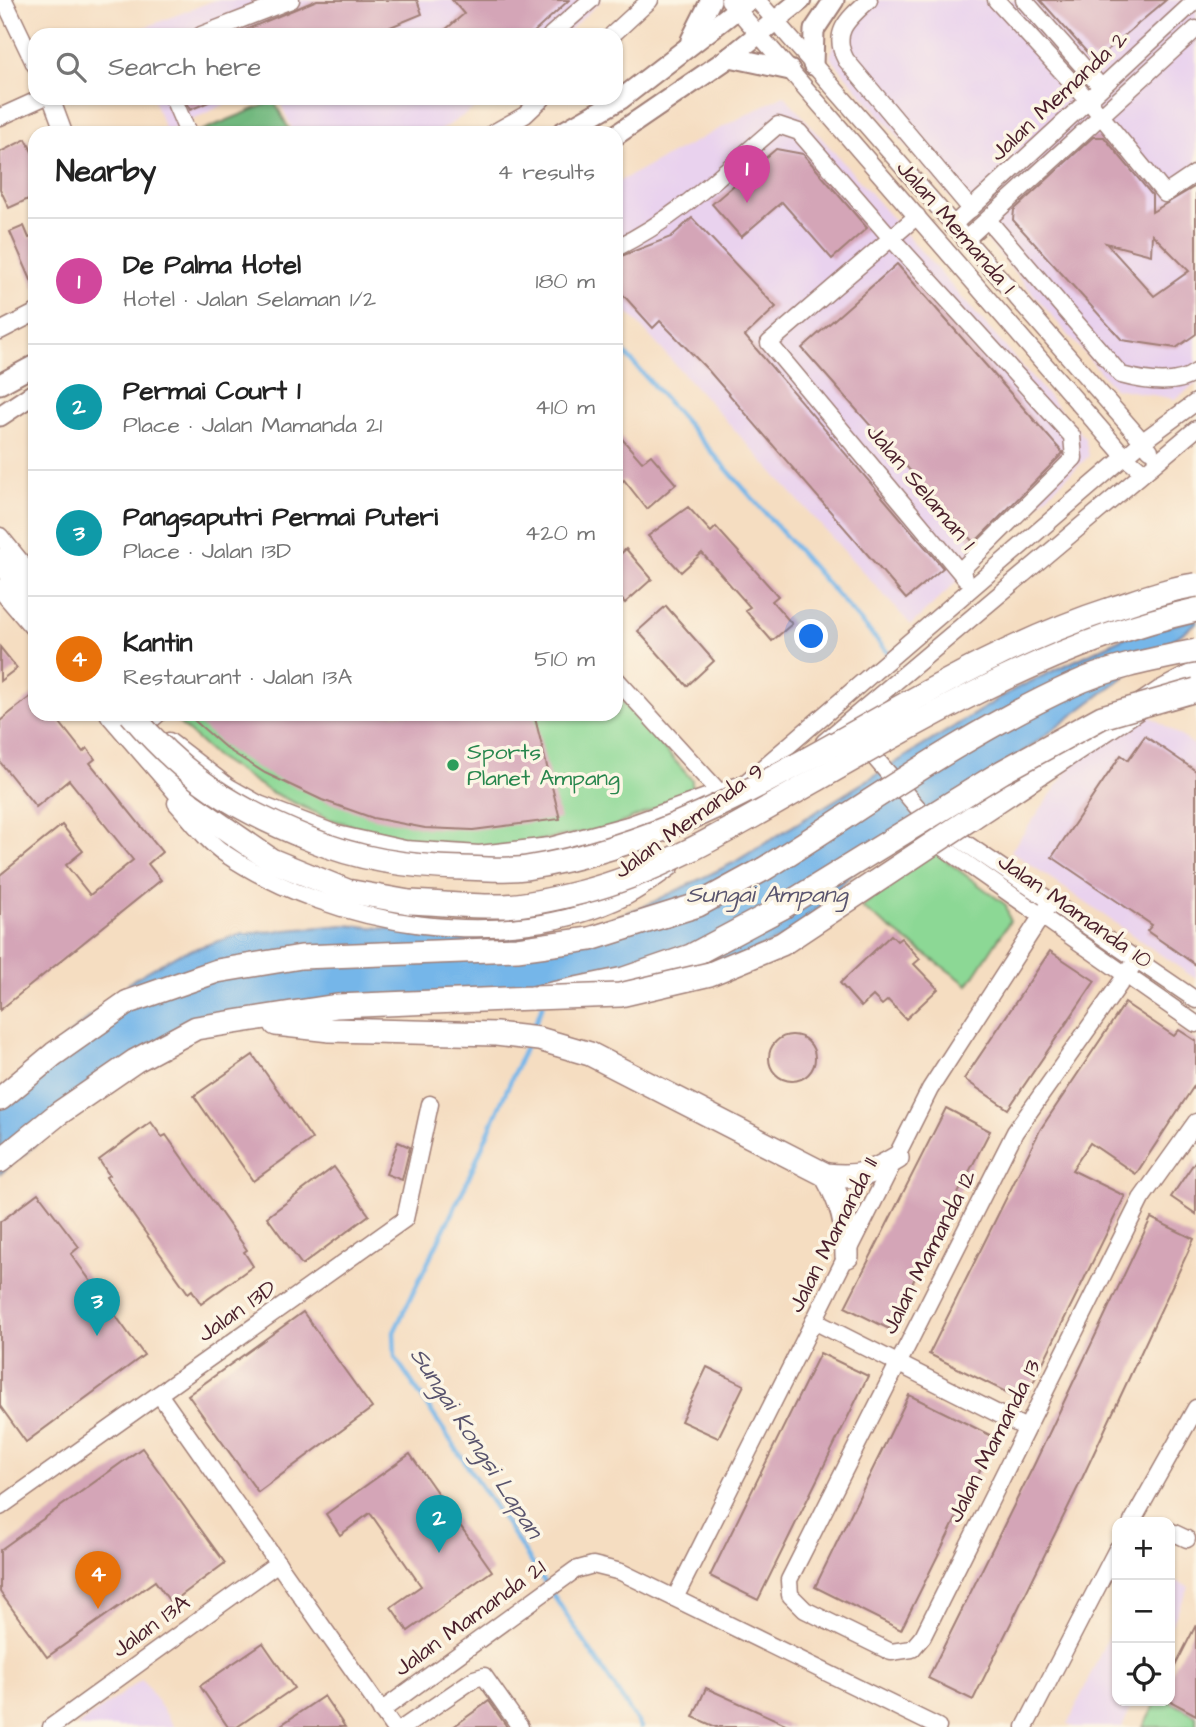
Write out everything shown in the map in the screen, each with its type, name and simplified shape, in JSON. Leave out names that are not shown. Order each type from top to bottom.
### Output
[{"type":"highway","points":[[0,560],[28,593]]},
{"type":"highway","points":[[0,584],[28,617]]},
{"type":"highway","points":[[139,721],[192,777],[227,801],[264,821],[345,853],[417,867],[524,869],[615,848],[715,809],[832,749],[958,674],[1070,623],[1196,585]]},
{"type":"highway","points":[[138,721],[190,804],[271,860],[347,891],[409,902],[506,906],[583,892],[639,873],[702,844],[956,701],[1064,651],[1152,620],[1196,610]]},
{"type":"highway","points":[[0,1099],[54,1054],[128,1002],[217,971],[301,957],[517,949],[590,939],[698,905],[764,869],[992,727],[1074,683],[1157,659],[1196,651]]},
{"type":"highway","points":[[0,1161],[58,1114],[135,1061],[196,1028],[337,1006],[620,995],[710,974],[782,944],[1160,692],[1196,674]]},
{"type":"highway","points":[[533,998],[624,979],[691,956],[783,907],[1002,772],[1102,717],[1196,690]]},
{"type":"highway","points":[[245,1021],[330,1030],[496,1034],[539,1040],[590,1054],[826,1175],[855,1178],[873,1173],[897,1158]]},
{"type":"highway","points":[[826,1175],[840,1199],[848,1223],[847,1256]]},
{"type":"main road","points":[[685,50],[711,0]]},
{"type":"main road","points":[[623,130],[730,57],[801,0]]},
{"type":"main road","points":[[813,65],[814,30],[834,0]]},
{"type":"main road","points":[[623,97],[685,50],[738,3]]},
{"type":"main road","points":[[730,57],[790,70]]},
{"type":"main road","points":[[573,126],[610,105]]},
{"type":"main road","points":[[0,384],[28,369]]},
{"type":"main road","points":[[0,416],[28,398]]},
{"type":"street","points":[[4,0],[28,50]]},
{"type":"street","points":[[219,28],[291,0]]},
{"type":"street","points":[[559,28],[591,0]]},
{"type":"street","points":[[620,28],[650,0]]},
{"type":"street","name":"Jalan Memanda 1","points":[[757,0],[1158,459]]},
{"type":"street","points":[[869,0],[844,22],[838,37],[839,48],[846,60],[971,209]]},
{"type":"street","points":[[996,0],[1088,100],[1166,194],[1196,173]]},
{"type":"street","points":[[1024,0],[1101,87]]},
{"type":"street","name":"Jalan Memanda 2","points":[[952,226],[1196,0]]},
{"type":"street","name":"Jalan Memanda 1","points":[[738,3],[759,34],[790,70],[1125,457],[1143,472]]},
{"type":"street","name":"Jalan Memanda 2","points":[[965,240],[1196,29]]},
{"type":"street","points":[[0,117],[28,104]]},
{"type":"street","points":[[54,105],[61,126]]},
{"type":"street","points":[[176,105],[185,126]]},
{"type":"street","points":[[506,126],[536,105]]},
{"type":"street","points":[[623,245],[655,229],[690,204],[778,125],[799,132],[891,238]]},
{"type":"street","points":[[902,168],[921,150]]},
{"type":"street","name":"Jalan Selaman 1","points":[[891,238],[1072,436],[1074,458],[961,570],[769,343],[891,238],[917,216]]},
{"type":"street","points":[[988,220],[1121,374],[1146,383],[1190,377],[1196,372]]},
{"type":"street","points":[[0,331],[28,317]]},
{"type":"street","name":"Jalan Memanda 9","points":[[140,721],[219,779],[259,804],[337,834],[405,849],[479,854],[550,846],[628,825],[745,783],[1143,441],[1196,402]]},
{"type":"street","points":[[1093,419],[1110,404]]},
{"type":"street","name":"Jalan Memanda 9","points":[[137,721],[170,798],[222,852],[285,886],[355,911],[430,927],[501,928],[571,917],[626,897],[648,884],[762,800],[846,722],[1196,429]]},
{"type":"street","points":[[0,536],[28,570]]},
{"type":"street","points":[[961,570],[973,589]]},
{"type":"street","points":[[623,688],[720,793],[744,803],[762,800]]},
{"type":"street","name":"Jalan Mamanda 10","points":[[834,705],[876,762],[932,826],[952,834],[1126,975],[1196,1024]]},
{"type":"street","points":[[804,760],[850,753],[876,762]]},
{"type":"street","points":[[628,825],[643,831],[653,844],[655,862],[648,884]]},
{"type":"street","name":"Jalan Mamanda 10","points":[[1046,909],[1136,961],[1196,1000]]},
{"type":"street","name":"Jalan Mamanda 11","points":[[675,1598],[946,1060],[1046,909]]},
{"type":"street","name":"Jalan Mamanda 12","points":[[789,1580],[1015,1132],[1136,961]]},
{"type":"street","name":"Jalan 13D","points":[[0,1507],[405,1219],[430,1104]]},
{"type":"street","name":"Jalan Mamanda 13","points":[[789,1580],[790,1595],[805,1610],[891,1652],[912,1649],[923,1636],[1141,1199],[1196,1122]]},
{"type":"street","points":[[814,1321],[1027,1428]]},
{"type":"street","points":[[159,1394],[393,1727]]},
{"type":"street","points":[[1141,1517],[1194,1415]]},
{"type":"street","points":[[1175,1533],[1187,1539]]},
{"type":"street","points":[[1025,1727],[1112,1559]]},
{"type":"street","name":"Jalan 13A","points":[[51,1727],[278,1563]]},
{"type":"street","name":"Jalan Mamanda 21","points":[[381,1711],[575,1570],[593,1565],[621,1572],[937,1727]]},
{"type":"street","points":[[404,1727],[474,1679],[484,1676],[520,1727]]},
{"type":"shaded area","points":[[215,0],[602,0],[572,28],[143,28]]},
{"type":"shaded area","points":[[860,0],[1196,0],[1196,384],[1175,399],[1114,388],[830,57],[845,12]]},
{"type":"shaded area","points":[[784,95],[1085,438],[1089,456],[911,625],[623,307],[623,179]]},
{"type":"shaded area","points":[[156,105],[223,105],[179,126],[164,126]]},
{"type":"shaded area","points":[[281,105],[479,105],[448,126],[291,126]]},
{"type":"shaded area","points":[[1150,716],[1196,746],[1196,979],[1011,851],[1076,759]]},
{"type":"shaded area","points":[[1175,1580],[1189,1587],[1175,1617]]},
{"type":"shaded area","points":[[1112,1628],[1112,1706],[1132,1706],[1122,1727],[1074,1727],[1068,1724]]},
{"type":"shaded area","points":[[142,1679],[175,1727],[76,1727]]},
{"type":"green space","points":[[264,105],[276,105],[287,126],[213,126]]},
{"type":"green space","name":"Sports Planet Ampang","points":[[623,702],[692,780],[692,793],[612,827],[499,848],[401,839],[329,819],[269,791],[215,756],[177,721],[623,721]]},
{"type":"green space","points":[[925,845],[1006,905],[1010,921],[968,985],[862,908]]},
{"type":"green space","points":[[1175,1704],[1196,1715],[1196,1727],[1143,1727],[1154,1706]]},
{"type":"water","name":"Sungai Ampang","points":[[1196,619],[1196,623],[1018,756],[854,872],[795,932],[690,979],[427,997],[197,1029],[82,1106],[0,1174],[0,1094],[134,979],[178,954],[241,934],[344,925],[487,937],[581,930],[645,906],[733,863],[1015,689],[1125,637]]},
{"type":"building","points":[[317,0],[417,0],[422,14],[388,28],[250,28]]},
{"type":"building","points":[[452,0],[569,0],[539,28],[447,28],[464,14]]},
{"type":"building","points":[[1040,0],[1166,0],[1097,59],[1092,58]]},
{"type":"building","points":[[188,105],[202,105],[190,110]]},
{"type":"building","points":[[1093,137],[1104,137],[1152,195],[1152,212],[1196,186],[1196,334],[1176,348],[1122,340],[1013,220],[1014,210]],"holes":[[[1152,234],[1189,271],[1154,296],[1106,243],[1151,255]]]},
{"type":"building","points":[[26,139],[28,143],[28,199],[9,208],[0,189],[0,152]]},
{"type":"building","points":[[776,149],[803,154],[867,228],[832,259],[782,202],[741,237],[712,204]]},
{"type":"building","points":[[692,218],[776,307],[745,336],[943,568],[906,599],[708,370],[660,321],[653,328],[623,295],[623,255],[671,237]]},
{"type":"building","points":[[24,226],[28,236],[28,273],[10,232]]},
{"type":"building","points":[[897,264],[1063,453],[974,543],[802,348]]},
{"type":"building","points":[[623,440],[642,462],[651,455],[676,484],[647,509],[624,480]]},
{"type":"building","points":[[688,507],[711,532],[716,527],[778,596],[772,601],[792,624],[772,641],[745,610],[750,607],[702,553],[681,572],[648,536]]},
{"type":"building","points":[[626,549],[652,579],[625,603],[623,601],[623,552]]},
{"type":"building","points":[[666,606],[714,661],[687,686],[638,631]]},
{"type":"building","points":[[0,647],[17,668],[0,681]]},
{"type":"building","points":[[28,699],[28,721],[59,721],[83,752],[87,748],[95,759],[90,763],[162,852],[148,864],[161,880],[0,1010],[0,875],[62,825],[83,851],[66,865],[90,895],[133,860],[69,780],[36,807],[0,762],[0,721]]},
{"type":"building","points":[[195,721],[536,721],[560,819],[473,830],[425,828],[373,818],[322,800],[265,773],[227,749]]},
{"type":"building","points":[[1145,736],[1196,771],[1196,965],[1147,931],[1152,925],[1052,857],[1121,755],[1128,760]]},
{"type":"building","points":[[891,935],[897,941],[901,938],[920,959],[914,964],[938,989],[906,1019],[888,1000],[882,1005],[873,996],[861,1007],[840,983]]},
{"type":"building","points":[[1050,951],[1095,981],[1008,1109],[964,1079]]},
{"type":"building","points":[[1125,1003],[1174,1036],[1179,1030],[1196,1041],[1196,1083],[1136,1174],[1090,1143],[1072,1170],[1125,1196],[1024,1401],[929,1354],[1040,1130]]},
{"type":"building","points":[[792,1035],[808,1042],[815,1058],[808,1074],[792,1081],[776,1074],[769,1058],[776,1042]]},
{"type":"building","points":[[253,1055],[312,1139],[253,1181],[194,1096]]},
{"type":"building","points":[[946,1108],[990,1131],[889,1329],[845,1307]]},
{"type":"building","points":[[151,1122],[162,1137],[166,1135],[247,1250],[244,1252],[253,1266],[201,1304],[192,1290],[188,1293],[106,1177],[109,1175],[99,1160]]},
{"type":"building","points":[[398,1142],[410,1147],[402,1180],[386,1174]]},
{"type":"building","points":[[1196,1160],[1196,1214],[1171,1197]]},
{"type":"building","points":[[334,1167],[369,1215],[302,1265],[267,1217]]},
{"type":"building","points":[[38,1193],[79,1247],[71,1254],[144,1355],[26,1442],[0,1406],[0,1222]]},
{"type":"building","points":[[1151,1218],[1194,1239],[1078,1487],[973,1700],[928,1678],[1034,1465]]},
{"type":"building","points":[[303,1312],[372,1408],[258,1492],[188,1395]]},
{"type":"building","points":[[820,1353],[868,1376],[758,1600],[710,1576]]},
{"type":"building","points":[[707,1367],[744,1385],[718,1438],[681,1421]]},
{"type":"building","points":[[909,1395],[996,1438],[901,1630],[815,1587]]},
{"type":"building","points":[[142,1448],[225,1563],[171,1603],[155,1581],[47,1657],[0,1592],[0,1550]]},
{"type":"building","points":[[410,1454],[492,1571],[408,1631],[391,1607],[421,1586],[370,1513],[340,1535],[326,1514]]},
{"type":"building","points":[[1196,1625],[1196,1715],[1175,1704],[1175,1666]]},
{"type":"building","points":[[263,1643],[294,1688],[237,1727],[228,1727],[200,1686]]},
{"type":"building","points":[[706,1688],[792,1727],[716,1727],[693,1717]]},
{"type":"building","points":[[324,1696],[345,1727],[278,1727]]},
{"type":"building","points":[[489,1701],[507,1727],[453,1727]]},
{"type":"waterway","points":[[623,351],[890,655]]},
{"type":"waterway","name":"Sungai Kongsi Lapan","points":[[531,1032],[543,1005]]},
{"type":"waterway","name":"Sungai Kongsi Lapan","points":[[527,1043],[466,1184],[394,1332],[395,1357],[641,1727]]},
{"type":"place","name":"De Palma Hotel","points":[[747,203]]},
{"type":"place","name":"Sports Planet Ampang","points":[[453,765]]},
{"type":"place","name":"Pangsaputri Permai Puteri","points":[[97,1336]]},
{"type":"place","name":"Permai Court 1","points":[[439,1553]]},
{"type":"place","name":"Kantin","points":[[98,1609]]}]
